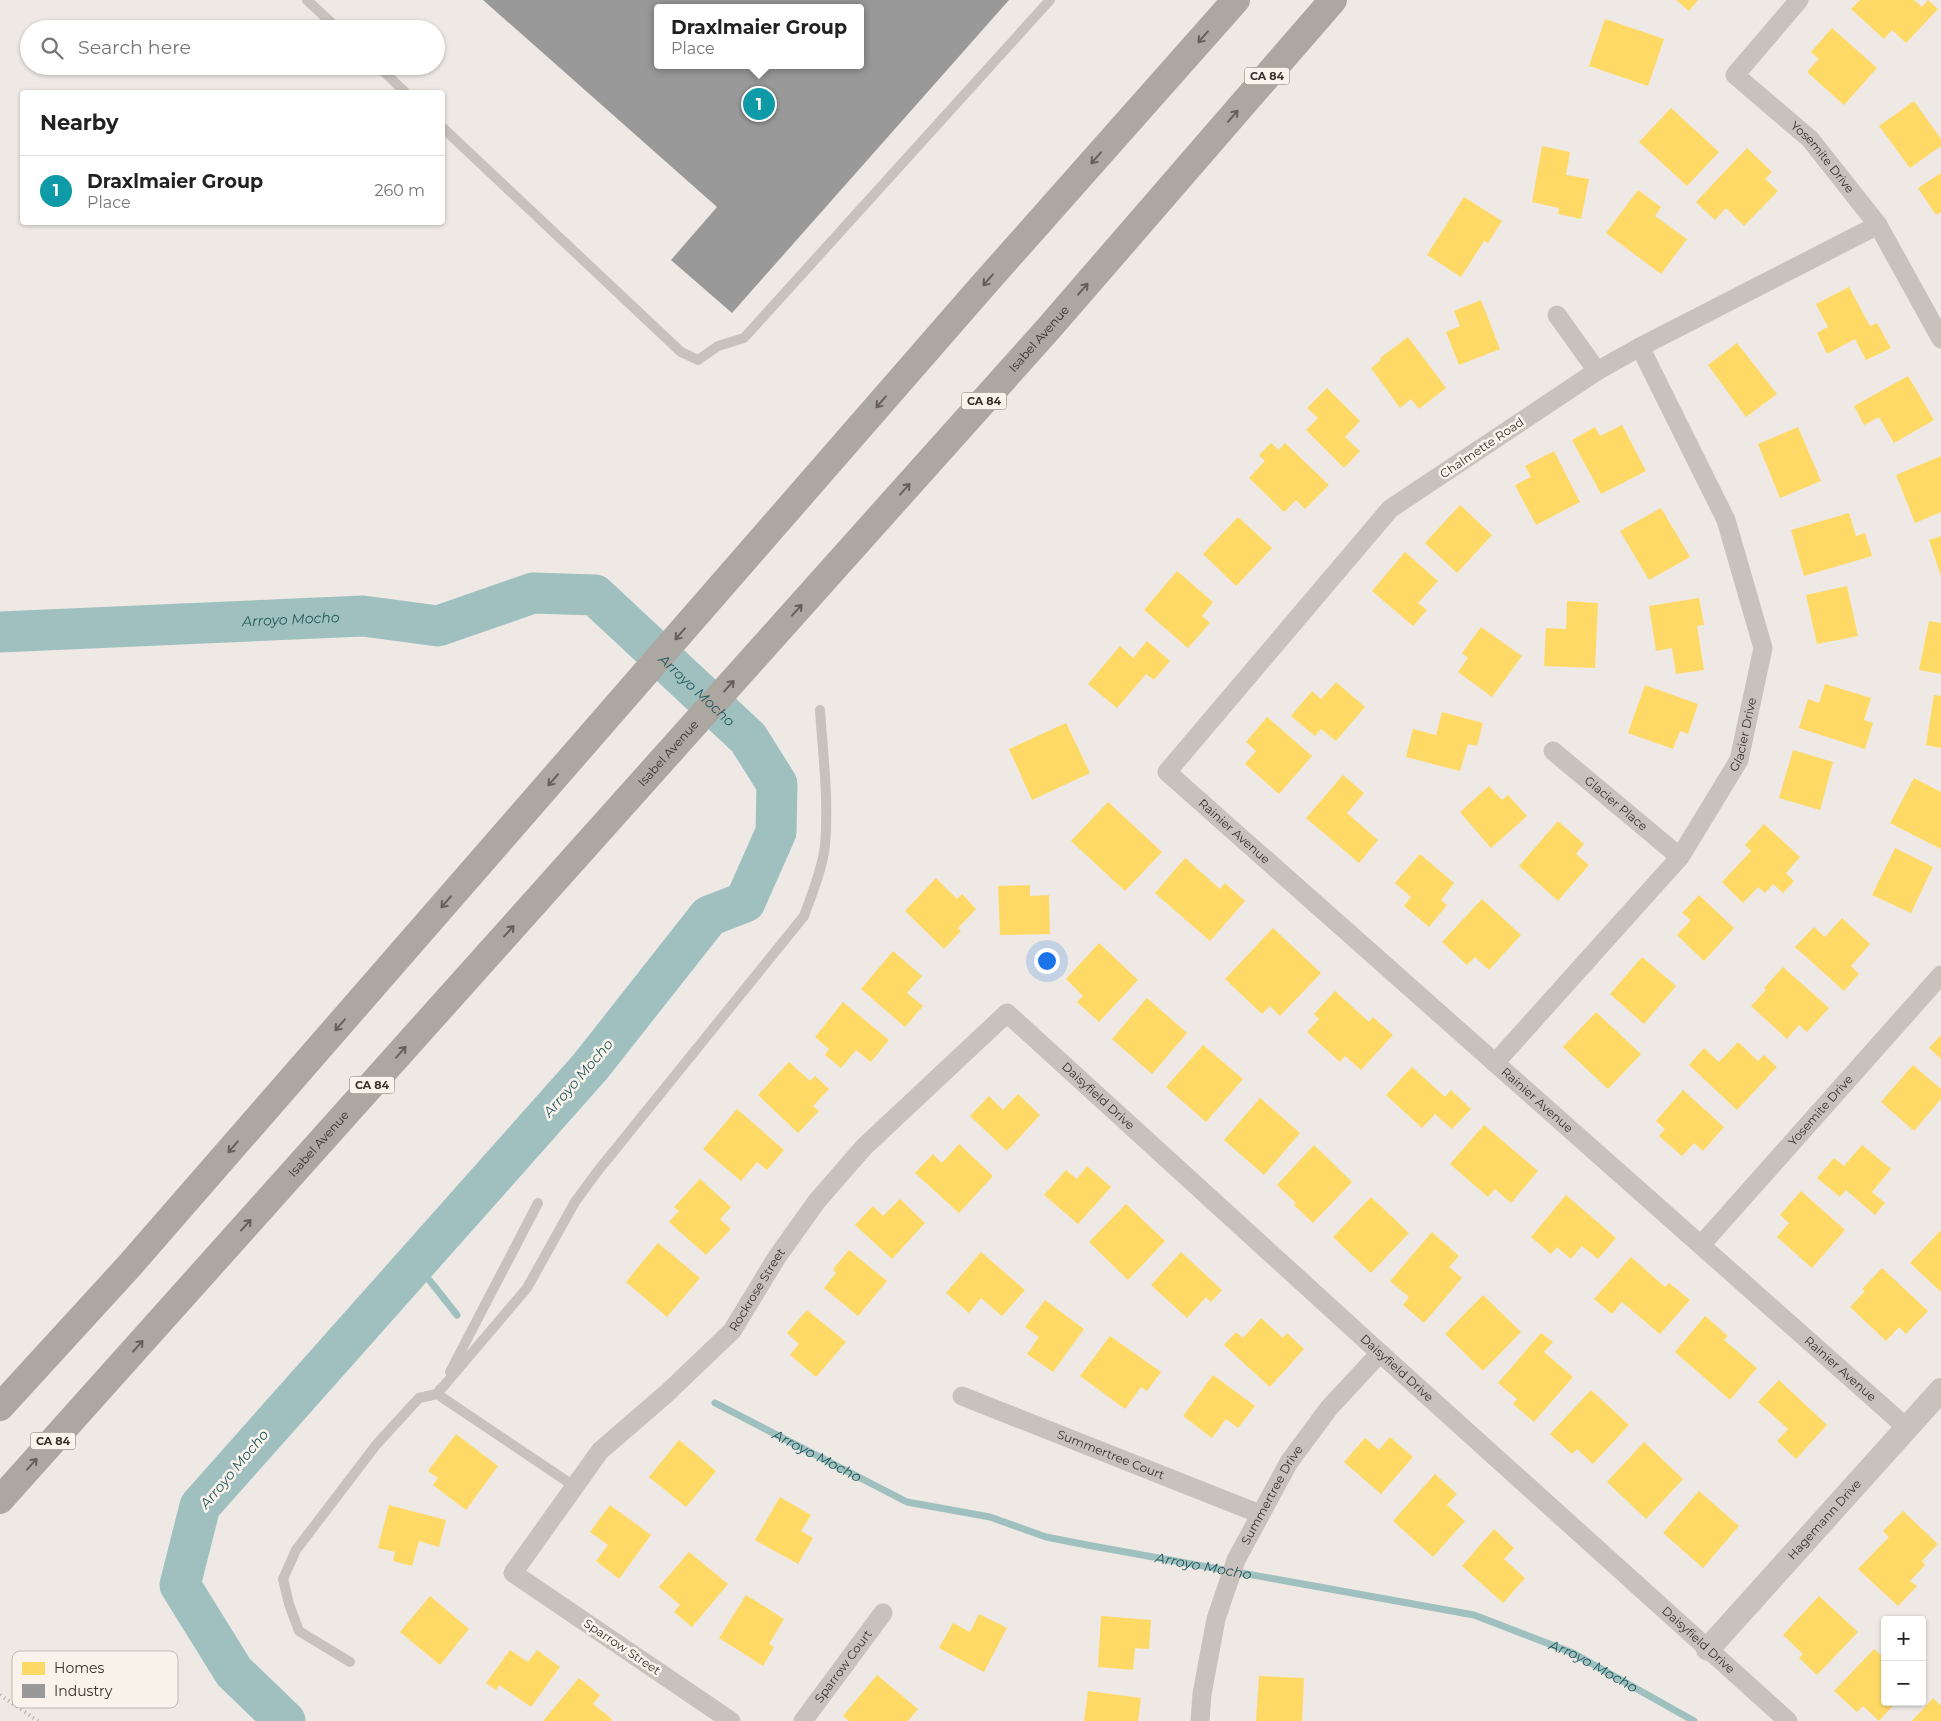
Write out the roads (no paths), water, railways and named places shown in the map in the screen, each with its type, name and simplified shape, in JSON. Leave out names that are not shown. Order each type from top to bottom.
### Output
[{"type":"highway","points":[[0,1407],[130,1265],[986,282],[1236,0]]},
{"type":"highway","name":"Isabel Avenue","points":[[0,1500],[1049,328],[1333,0]]},
{"type":"street","name":"Yosemite Drive","points":[[1800,0],[1735,75],[1810,139],[1878,225],[1941,340]]},
{"type":"street","name":"Chalmette Road","points":[[1167,772],[1390,509],[1597,371],[1640,346],[1878,225]]},
{"type":"street","points":[[1557,315],[1597,371]]},
{"type":"street","name":"Glacier Drive","points":[[1495,1062],[1680,857],[1739,760],[1763,648],[1726,520],[1640,346]]},
{"type":"street","name":"Glacier Place","points":[[1553,751],[1680,857]]},
{"type":"street","name":"Rainier Avenue","points":[[1167,772],[1907,1428]]},
{"type":"street","name":"Yosemite Drive","points":[[1701,1245],[1941,975]]},
{"type":"street","name":"Daisyfield Drive","points":[[1008,1013],[1380,1353],[1788,1721]]},
{"type":"street","name":"Rockrose Street","points":[[513,1573],[600,1451],[666,1394],[732,1332],[777,1256],[817,1200],[864,1147],[1008,1013]]},
{"type":"street","name":"Summertree Drive","points":[[1200,1721],[1202,1694],[1216,1619],[1236,1560],[1289,1462],[1329,1408],[1380,1353]]},
{"type":"street","name":"Hagemann Drive","points":[[1708,1649],[1941,1390]]},
{"type":"street","name":"Summertree Court","points":[[962,1396],[1260,1514]]},
{"type":"street","name":"Sparrow Street","points":[[513,1573],[731,1721]]},
{"type":"street","name":"Sparrow Court","points":[[803,1721],[883,1613]]},
{"type":"lane","points":[[307,0],[328,20]]},
{"type":"lane","points":[[445,130],[682,352],[698,360],[718,346],[744,338],[1050,0]]},
{"type":"lane","points":[[388,75],[404,90]]},
{"type":"lane","points":[[350,1662],[299,1631],[289,1604],[283,1579],[296,1550],[376,1445],[419,1398],[437,1394],[527,1288],[575,1202],[597,1172],[804,916],[814,887],[824,847],[827,800],[820,710]]},
{"type":"lane","points":[[437,1394],[538,1203]]},
{"type":"lane","points":[[437,1394],[574,1486]]},
{"type":"waterway","name":"Arroyo Mocho","points":[[0,632],[363,616],[438,626],[533,593],[595,595],[748,738],[777,784],[776,832],[745,902],[709,916],[590,1067],[200,1506],[180,1585],[234,1672],[285,1721]]},
{"type":"waterway","name":"Arroyo Mocho","points":[[415,1262],[457,1315]]},
{"type":"waterway","name":"Arroyo Mocho","points":[[715,1403],[907,1502],[990,1517],[1046,1537],[1474,1615],[1573,1653],[1694,1721]]},
{"type":"railway","points":[[0,1695],[12,1703]]},
{"type":"railway","points":[[19,1708],[38,1721]]},
{"type":"place","name":"Draxlmaier Group","points":[[759,104]]}]
